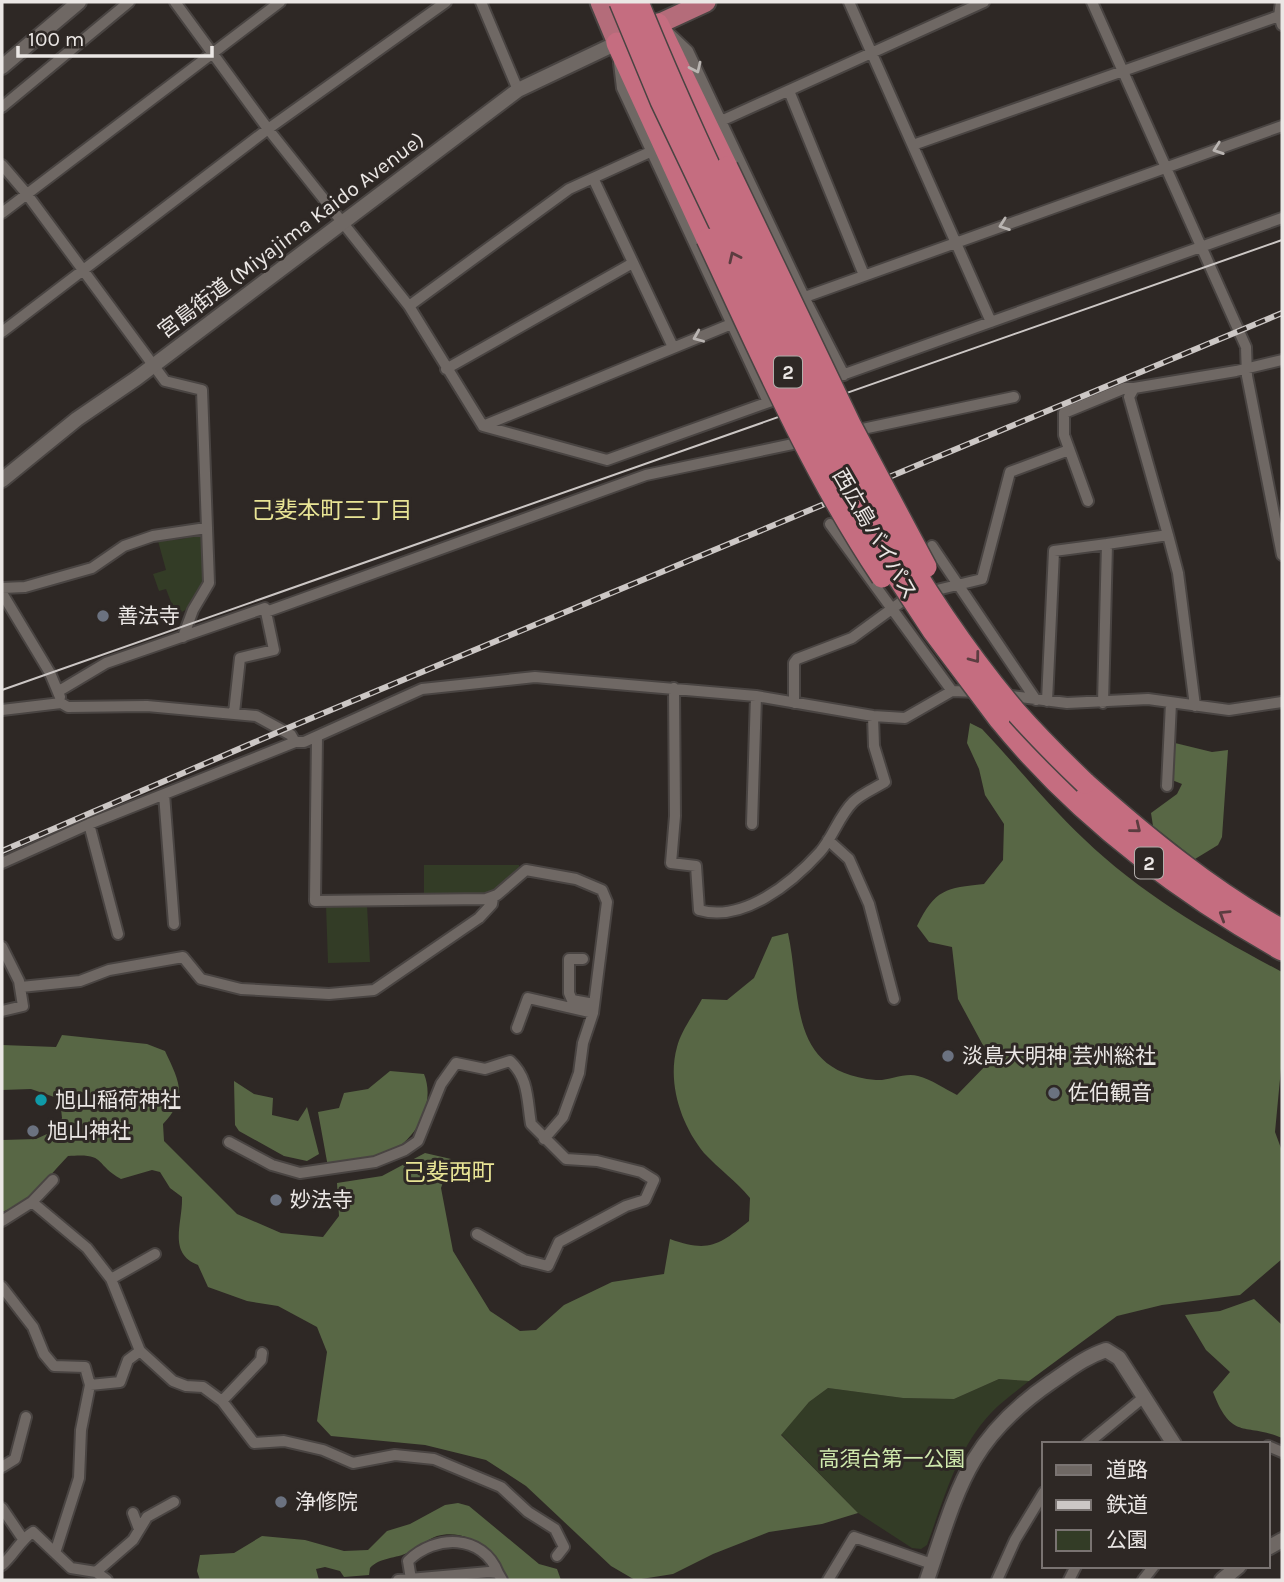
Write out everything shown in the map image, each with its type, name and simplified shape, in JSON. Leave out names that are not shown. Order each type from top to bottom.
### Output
[{"type":"highway","points":[[600,2],[774,382],[840,511],[925,637],[999,719]]},
{"type":"highway","name":"西広島バイパス","points":[[620,2],[661,101],[793,384],[839,474],[933,631],[1030,757],[1072,798],[1155,868],[1201,901],[1282,950]]},
{"type":"highway","name":"西広島バイパス","points":[[638,2],[676,96],[806,372],[878,510],[935,603],[1015,711],[1085,783],[1170,855],[1215,888],[1282,930]]},
{"type":"highway","points":[[644,2],[659,24],[850,426],[928,571],[935,603]]},
{"type":"highway","points":[[617,43],[706,2]]},
{"type":"street","points":[[2,67],[79,2]]},
{"type":"street","points":[[2,107],[129,2]]},
{"type":"street","points":[[175,2],[268,129],[409,306],[483,426],[607,460],[1282,218]]},
{"type":"street","points":[[2,213],[211,51],[280,2]]},
{"type":"street","points":[[2,332],[82,268],[268,129],[446,2]]},
{"type":"street","points":[[481,2],[518,90]]},
{"type":"street","points":[[849,2],[991,321]]},
{"type":"street","points":[[721,121],[984,2]]},
{"type":"street","points":[[1092,2],[1246,346],[1282,555]]},
{"type":"street","points":[[913,145],[1124,71],[1281,20],[1281,2]]},
{"type":"street","points":[[659,24],[688,51],[804,297],[844,375]]},
{"type":"street","points":[[617,43],[622,88],[768,402]]},
{"type":"street","name":"宮島街道 (Miyajima Kaido Avenue)","points":[[2,480],[77,419],[518,90],[617,43]]},
{"type":"street","points":[[789,91],[864,275]]},
{"type":"street","points":[[483,426],[732,322],[1282,126]]},
{"type":"street","points":[[409,306],[569,189],[650,152]]},
{"type":"street","points":[[2,165],[26,193],[165,382],[202,390],[209,583],[188,620],[183,637]]},
{"type":"street","points":[[593,178],[631,264],[673,347]]},
{"type":"street","points":[[446,369],[631,264]]},
{"type":"street","points":[[1088,501],[1064,435],[1064,413],[1125,388],[1282,360]]},
{"type":"street","points":[[1134,388],[1129,397],[1178,573],[1195,706]]},
{"type":"street","points":[[266,612],[646,475],[1014,397]]},
{"type":"street","points":[[794,703],[795,661],[852,638],[908,597],[979,581],[983,576],[1010,472],[1069,450]]},
{"type":"street","points":[[830,524],[951,691]]},
{"type":"street","points":[[61,703],[59,691],[2,590],[25,587],[92,568],[124,546],[153,536],[206,528]]},
{"type":"street","points":[[1041,701],[1054,551],[1168,535]]},
{"type":"street","points":[[1103,703],[1107,544]]},
{"type":"street","points":[[932,546],[1041,701]]},
{"type":"street","points":[[59,691],[106,663],[265,608],[274,650],[240,658],[234,713]]},
{"type":"street","points":[[2,863],[164,794],[295,742],[317,737],[422,689],[536,677],[756,696],[873,716],[905,718],[951,691],[986,692],[1041,701],[1103,703],[1149,699],[1229,710],[1282,702]]},
{"type":"street","points":[[674,688],[674,816],[670,863],[696,866],[699,910],[714,913],[727,911],[771,894],[786,884],[828,840],[853,802],[885,782],[874,746],[873,716]]},
{"type":"street","points":[[752,824],[756,696]]},
{"type":"street","points":[[1167,786],[1171,702]]},
{"type":"street","points":[[2,710],[61,703],[68,707],[148,706],[234,713],[256,716],[290,735],[295,742]]},
{"type":"street","points":[[317,737],[315,901],[493,898],[526,870],[576,879],[602,890],[607,902],[593,1009],[583,1043],[579,1073],[563,1117],[544,1139]]},
{"type":"street","points":[[164,794],[174,924]]},
{"type":"street","points":[[89,824],[118,934]]},
{"type":"street","points":[[828,840],[849,859],[869,904],[894,999]]},
{"type":"street","points":[[21,988],[80,981],[109,970],[183,957],[201,979],[232,988],[258,992],[329,994],[374,990],[479,918],[492,904],[493,898]]},
{"type":"street","points":[[2,947],[21,988],[23,1006],[2,1011]]},
{"type":"street","points":[[583,959],[569,959],[569,993],[572,1000],[593,1009]]},
{"type":"street","points":[[517,1028],[528,998],[593,1009]]},
{"type":"street","points":[[229,1142],[272,1165],[300,1173],[325,1172],[375,1162],[405,1150],[418,1141],[441,1084],[456,1063],[485,1069],[510,1061],[522,1076],[528,1095],[531,1124],[566,1158],[608,1164],[640,1172],[654,1180],[645,1200],[626,1206],[559,1242],[548,1266],[524,1260],[477,1234]]},
{"type":"street","points":[[2,1221],[32,1202],[53,1180]]},
{"type":"street","points":[[32,1202],[87,1248],[111,1279],[140,1351],[173,1381],[186,1386],[203,1387],[222,1401],[254,1443],[284,1441],[323,1450],[353,1463],[395,1455],[434,1459],[487,1479],[555,1529],[564,1547],[557,1556]]},
{"type":"street","points":[[111,1279],[155,1254]]},
{"type":"street","points":[[2,1287],[33,1327],[49,1360],[59,1368],[85,1367],[90,1385],[81,1430],[79,1478],[55,1553]]},
{"type":"street","points":[[927,1580],[961,1480],[989,1435],[1019,1405],[1091,1355],[1106,1350],[1119,1359],[1173,1442]]},
{"type":"street","points":[[90,1385],[120,1382],[128,1360],[140,1351]]},
{"type":"street","points":[[222,1401],[261,1360],[262,1353]]},
{"type":"street","points":[[1089,1442],[1144,1397]]},
{"type":"street","points":[[2,1467],[15,1460],[26,1417]]},
{"type":"street","points":[[997,1580],[1015,1540],[1042,1495]]},
{"type":"street","points":[[96,1572],[133,1540],[146,1517],[174,1502]]},
{"type":"street","points":[[2,1508],[23,1539]]},
{"type":"street","points":[[133,1513],[139,1530]]},
{"type":"street","points":[[2,1565],[15,1554],[23,1539],[33,1532],[71,1568],[96,1572],[107,1580]]},
{"type":"street","points":[[828,1580],[854,1536],[932,1564]]},
{"type":"street","points":[[398,1580],[500,1577],[494,1563],[481,1552],[465,1543],[449,1541],[436,1543],[408,1561],[411,1579]]},
{"type":"street","points":[[1222,1580],[1237,1568]]},
{"type":"green space","points":[[199,534],[204,538],[202,583],[194,602],[176,615],[166,589],[159,591],[153,574],[166,570],[158,541],[183,539]]},
{"type":"green space","points":[[970,723],[982,729],[1071,826],[1129,878],[1204,928],[1282,972],[1282,1058],[1275,1132],[1282,1151],[1282,1259],[1240,1295],[1162,1305],[1117,1316],[1029,1381],[999,1379],[954,1399],[903,1398],[828,1388],[809,1402],[781,1435],[858,1513],[822,1524],[769,1532],[713,1554],[673,1574],[635,1580],[611,1566],[526,1486],[486,1460],[425,1445],[331,1436],[317,1421],[327,1352],[317,1327],[278,1306],[247,1301],[208,1287],[198,1265],[188,1260],[180,1245],[182,1197],[170,1188],[160,1172],[152,1170],[121,1179],[95,1158],[68,1156],[30,1195],[2,1212],[2,1140],[36,1139],[58,1129],[62,1118],[60,1099],[31,1089],[2,1090],[2,1045],[56,1047],[62,1035],[147,1044],[165,1051],[177,1080],[179,1097],[163,1124],[164,1141],[237,1214],[281,1233],[323,1237],[339,1216],[337,1183],[382,1176],[425,1153],[451,1159],[441,1188],[453,1251],[490,1311],[520,1331],[536,1330],[564,1305],[612,1282],[664,1274],[670,1239],[695,1245],[713,1244],[749,1221],[750,1198],[704,1153],[689,1130],[678,1103],[674,1061],[681,1035],[702,999],[727,1000],[754,978],[772,937],[788,933],[804,1028],[813,1047],[827,1063],[847,1074],[876,1080],[918,1076],[957,1095],[991,1060],[958,999],[952,947],[929,942],[917,926],[936,898],[951,889],[984,884],[1003,860],[1004,824],[985,795],[979,769],[967,743]]},
{"type":"green space","points":[[1175,743],[1212,752],[1228,750],[1222,837],[1218,845],[1195,859],[1153,826],[1151,813],[1177,794],[1182,784],[1172,780]]},
{"type":"green space","points":[[424,865],[519,867],[491,893],[424,895]]},
{"type":"green space","points":[[326,905],[367,905],[370,962],[328,963]]},
{"type":"green space","points":[[390,1071],[424,1074],[427,1086],[425,1111],[412,1134],[393,1151],[381,1157],[328,1167],[318,1112],[339,1108],[344,1093],[368,1089]]},
{"type":"green space","points":[[234,1081],[254,1094],[273,1098],[272,1115],[298,1121],[307,1107],[319,1154],[307,1161],[284,1156],[239,1131],[235,1125]]},
{"type":"green space","points":[[1254,1299],[1282,1325],[1282,1438],[1241,1428],[1227,1418],[1213,1392],[1230,1372],[1206,1350],[1185,1315],[1220,1311]]},
{"type":"green space","name":"高須台第一公園","points":[[999,1379],[1029,1381],[995,1409],[969,1442],[953,1475],[927,1545],[921,1549],[912,1548],[858,1513],[781,1434],[809,1402],[828,1388],[903,1398],[954,1399]]},
{"type":"green space","points":[[458,1503],[469,1506],[539,1564],[557,1569],[561,1580],[508,1580],[490,1552],[471,1539],[449,1534],[433,1537],[413,1550],[378,1562],[370,1568],[369,1575],[344,1577],[340,1571],[325,1567],[316,1569],[319,1580],[200,1580],[197,1571],[200,1555],[234,1553],[262,1536],[305,1540],[344,1551],[368,1550],[387,1531],[410,1524],[445,1505]]},
{"type":"tram line","points":[[2,690],[1282,240]]},
{"type":"railway","points":[[2,851],[283,730],[1282,313]]},
{"type":"place","name":"善法寺","points":[[103,616]]},
{"type":"place","name":"淡島大明神 芸州総社","points":[[948,1056]]},
{"type":"place","name":"佐伯観音","points":[[1054,1093]]},
{"type":"place","name":"旭山稲荷神社","points":[[41,1100]]},
{"type":"place","name":"旭山神社","points":[[33,1131]]},
{"type":"place","name":"妙法寺","points":[[276,1200]]},
{"type":"place","name":"浄修院","points":[[281,1502]]},
{"type":"district","name":"己斐本町三丁目","points":[[332,510]]},
{"type":"district","name":"己斐西町","points":[[449,1172]]}]
